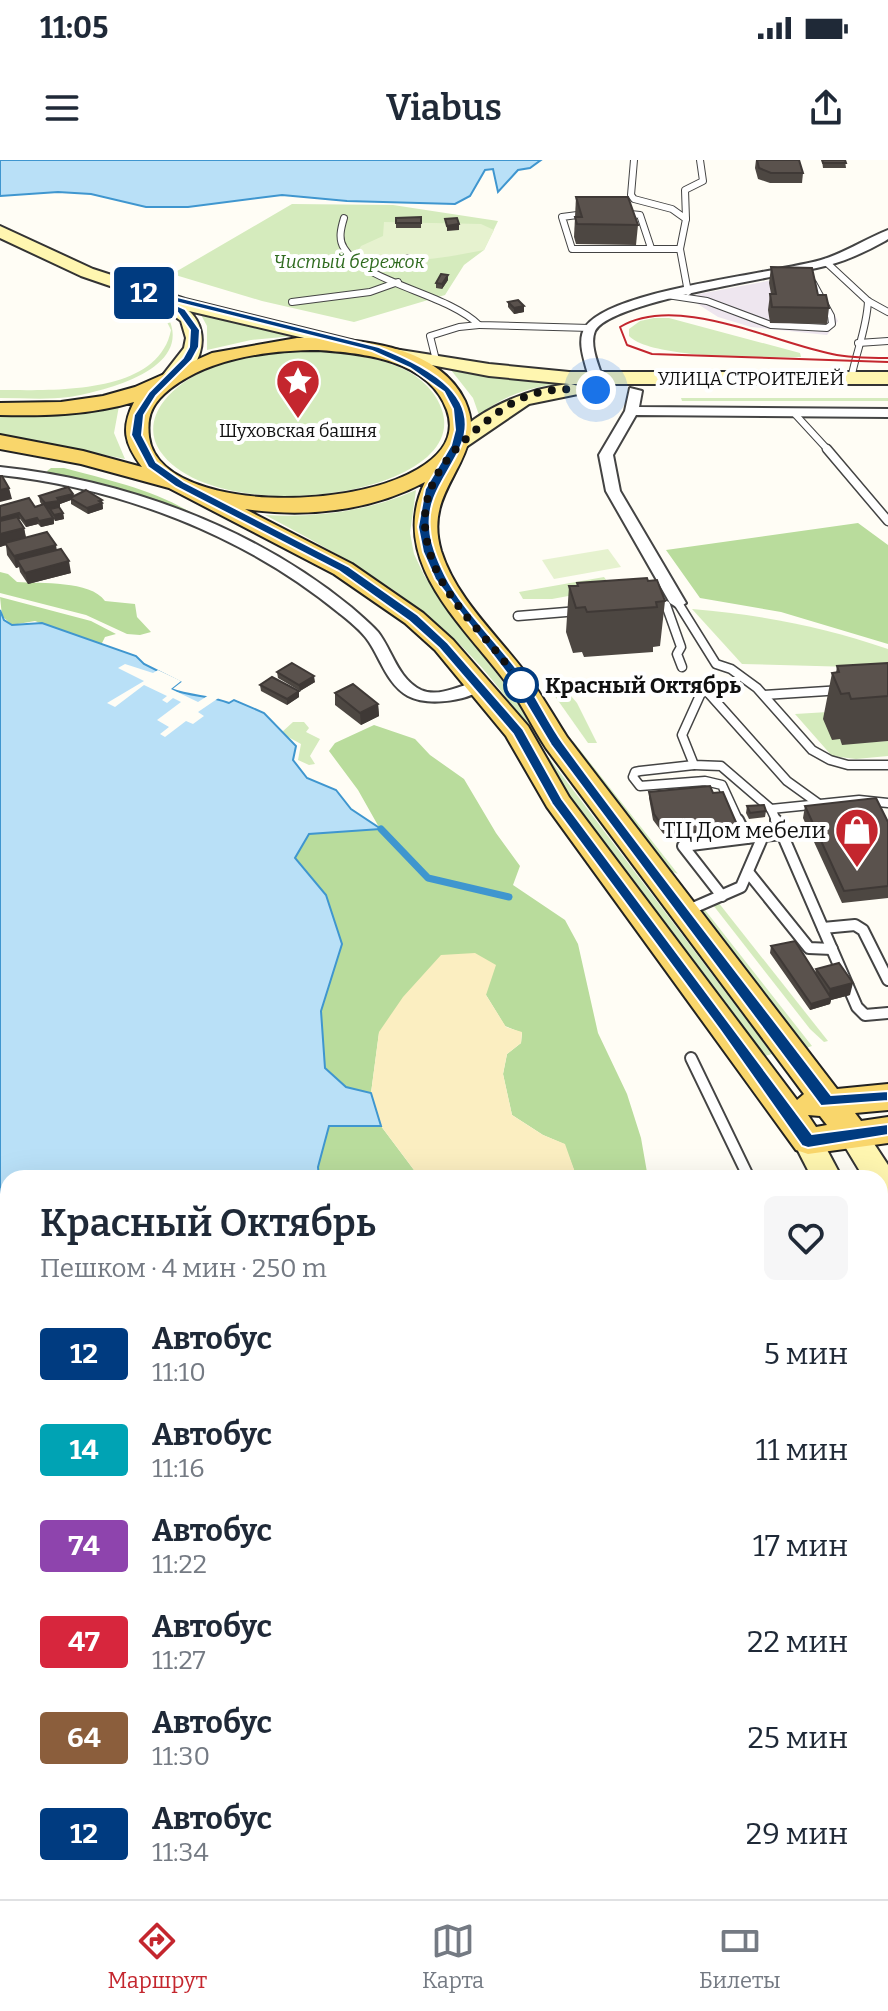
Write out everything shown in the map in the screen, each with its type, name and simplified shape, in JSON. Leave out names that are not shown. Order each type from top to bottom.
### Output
[{"type":"main road","points":[[0,231],[60,263],[175,307],[194,325],[194,347],[183,365],[142,408],[136,428],[146,457],[159,471],[183,486],[360,579],[429,632],[480,685],[518,732],[557,801],[785,1107],[823,1170]]},
{"type":"main road","name":"УЛИЦА СТРОИТЕЛЕЙ","points":[[129,287],[372,348],[489,370],[596,379],[888,378]]},
{"type":"main road","points":[[0,409],[53,409],[96,403],[141,392],[210,359],[257,348],[315,343],[372,348],[414,365],[449,391],[461,420],[454,448],[435,478],[424,515],[426,540],[441,579],[517,679],[556,742],[853,1135],[875,1170]]},
{"type":"main road","name":"УЛИЦА СТРОИТЕЛЕЙ","points":[[454,448],[505,408],[527,396],[555,390],[888,392]]},
{"type":"main road","points":[[0,442],[119,467],[256,505],[325,504],[363,497],[422,474],[454,448]]},
{"type":"main road","points":[[785,1107],[888,1097]]},
{"type":"main road","points":[[808,1141],[888,1130]]},
{"type":"street","points":[[596,379],[588,341],[590,328],[615,311],[667,295],[826,262],[871,245],[888,234]]},
{"type":"street","points":[[635,391],[632,411],[606,455],[613,491],[674,605]]},
{"type":"street","points":[[632,411],[888,413]]},
{"type":"street","points":[[0,471],[45,477],[115,494],[163,511],[267,558],[314,585],[358,621],[413,692],[432,697],[480,685]]},
{"type":"lane","points":[[634,160],[631,195],[634,199],[672,209],[686,219]]},
{"type":"lane","points":[[688,292],[680,249],[686,219],[685,190],[703,181],[700,160]]},
{"type":"lane","points":[[615,213],[640,215],[651,248]]},
{"type":"lane","points":[[600,214],[563,216],[570,247],[579,250],[680,249]]},
{"type":"lane","points":[[344,218],[340,235],[345,251],[364,265],[466,312],[479,325]]},
{"type":"lane","points":[[826,262],[868,301],[888,312]]},
{"type":"lane","points":[[292,302],[370,292],[398,282]]},
{"type":"lane","points":[[667,295],[707,301],[771,325],[827,328],[832,324],[832,317],[813,283]]},
{"type":"lane","points":[[851,379],[858,343],[867,324],[868,301]]},
{"type":"lane","points":[[436,360],[430,336],[459,327],[590,328]]},
{"type":"lane","points":[[858,343],[888,341]]},
{"type":"lane","points":[[794,413],[888,521]]},
{"type":"lane","points":[[651,606],[674,605]]},
{"type":"lane","points":[[674,605],[681,647],[677,654],[682,667]]},
{"type":"lane","points":[[674,605],[716,664],[734,668],[823,758],[845,765],[888,765]]},
{"type":"lane","points":[[518,616],[594,610]]},
{"type":"lane","points":[[694,765],[682,735],[705,685],[787,781],[819,804]]},
{"type":"lane","points":[[764,695],[857,689]]},
{"type":"lane","points":[[747,838],[722,785],[705,781],[640,786],[633,777],[635,772],[694,765],[721,766],[771,809],[860,1011],[865,1015],[888,1013]]},
{"type":"lane","points":[[771,809],[866,800],[888,803]]},
{"type":"lane","points":[[722,896],[683,846],[782,834]]},
{"type":"lane","points":[[684,912],[741,887],[763,836]]},
{"type":"lane","points":[[748,872],[809,948],[832,949]]},
{"type":"lane","points":[[823,928],[855,925],[863,930],[888,980]]},
{"type":"lane","points":[[691,1058],[745,1170]]},
{"type":"shaded area","points":[[799,275],[816,282],[838,321],[827,335],[751,327],[718,317],[693,301],[694,296],[699,294]]},
{"type":"green space","name":"Чистый бережок","points":[[292,204],[393,205],[498,221],[484,250],[464,265],[445,295],[354,322],[262,301],[172,274]]},
{"type":"green space","points":[[384,222],[481,224],[494,230],[484,250],[453,256],[387,260],[357,253],[361,246],[383,236]]},
{"type":"green space","points":[[200,313],[293,336],[251,340],[207,350],[207,326]]},
{"type":"green space","points":[[168,317],[173,335],[169,351],[158,364],[142,374],[104,389],[69,397],[0,398],[0,390],[73,388],[125,378],[146,367],[162,352],[171,330],[165,318]]},
{"type":"green space","points":[[669,318],[800,353],[801,357],[684,353],[641,344],[629,336],[629,329],[640,321]]},
{"type":"green space","points":[[304,351],[374,359],[408,371],[422,381],[433,393],[444,427],[428,456],[393,477],[345,491],[291,496],[237,492],[191,477],[160,451],[153,426],[164,401],[177,387],[210,368],[228,362],[266,354]]},
{"type":"green space","points":[[451,370],[600,383],[569,383],[523,391],[479,415],[473,398]]},
{"type":"green space","points":[[681,398],[888,398],[888,401],[682,401]]},
{"type":"green space","points":[[119,406],[114,433],[125,459],[0,434],[0,416],[59,416]]},
{"type":"green space","points":[[64,468],[134,487],[168,500],[199,518],[49,475],[47,471]]},
{"type":"green space","points":[[416,490],[410,533],[414,554],[424,575],[549,741],[540,743],[481,667],[426,614],[348,561],[265,515],[342,512]]},
{"type":"green space","points":[[858,523],[888,545],[888,644],[781,612],[700,598],[666,550]]},
{"type":"green space","points":[[608,549],[621,567],[554,579],[542,560]]},
{"type":"green space","points":[[0,572],[17,582],[77,586],[98,594],[105,601],[135,604],[137,617],[151,632],[127,634],[86,615],[0,593]]},
{"type":"green space","points":[[604,577],[612,588],[552,599],[523,599],[519,592]]},
{"type":"green space","points":[[0,597],[91,621],[116,634],[105,637],[102,643],[93,643],[35,621],[12,625],[2,616]]},
{"type":"green space","points":[[692,609],[791,623],[863,641],[888,649],[888,668],[742,664]]},
{"type":"green space","points":[[565,689],[577,703],[597,743],[588,743],[552,692]]},
{"type":"green space","points":[[828,712],[842,744],[888,741],[888,756],[856,759],[832,756],[795,714]]},
{"type":"green space","points":[[293,722],[304,722],[309,728],[306,732],[320,739],[310,756],[315,764],[298,760],[301,744],[281,733]]},
{"type":"green space","points":[[374,725],[415,739],[430,755],[464,779],[520,866],[513,885],[565,920],[578,944],[598,1033],[627,1094],[641,1138],[647,1170],[574,1170],[564,1144],[512,1115],[503,1074],[507,1054],[521,1043],[522,1033],[505,1026],[486,995],[379,1033],[371,1093],[346,1087],[325,1068],[321,1011],[342,944],[295,858],[309,834],[380,829],[358,790],[329,751],[335,743]]},
{"type":"green space","points":[[573,741],[678,874],[665,869],[566,743]]},
{"type":"green space","points":[[543,750],[772,1054],[762,1057],[533,753]]},
{"type":"green space","points":[[718,902],[828,1041],[824,1042],[810,1029],[713,905]]},
{"type":"green space","points":[[705,910],[812,1046],[806,1048],[774,1013],[703,921],[701,911]]},
{"type":"green space","points":[[329,1126],[381,1126],[414,1170],[318,1170]]},
{"type":"sand","points":[[475,953],[496,965],[486,995],[506,1027],[522,1032],[521,1043],[507,1054],[503,1074],[512,1115],[543,1135],[565,1144],[574,1170],[414,1170],[381,1126],[371,1093],[379,1032],[403,997],[441,955]]},
{"type":"water","points":[[0,160],[541,160],[530,168],[518,170],[498,192],[493,169],[485,170],[470,196],[455,204],[347,201],[282,195],[188,207],[146,207],[91,194],[58,192],[0,196]]},
{"type":"water","points":[[0,610],[4,620],[12,625],[42,623],[136,656],[144,664],[180,682],[171,689],[229,703],[234,700],[264,713],[296,746],[293,760],[307,778],[336,790],[351,809],[381,829],[309,834],[295,858],[326,895],[342,944],[321,1011],[325,1068],[346,1087],[371,1093],[381,1126],[329,1126],[318,1170],[0,1170]]},
{"type":"pier","points":[[125,664],[153,673],[158,670],[181,681],[171,689],[198,702],[212,693],[220,697],[198,712],[204,716],[193,724],[186,721],[165,737],[160,734],[169,727],[157,720],[181,702],[173,698],[167,703],[162,700],[167,696],[144,685],[115,707],[107,703],[144,681],[118,668]]},
{"type":"building","points":[[757,160],[799,160],[803,173],[771,173],[759,168]]},
{"type":"building","points":[[822,160],[845,160],[846,163],[823,163]]},
{"type":"building","points":[[576,197],[628,197],[638,225],[577,224],[575,217],[582,217]]},
{"type":"building","points":[[421,217],[421,223],[396,223],[396,218]]},
{"type":"building","points":[[457,218],[459,224],[447,226],[445,219]]},
{"type":"building","points":[[408,255],[416,258],[416,262],[404,264],[396,260]]},
{"type":"building","points":[[771,267],[812,268],[818,295],[826,295],[829,308],[772,307],[770,294],[776,294]]},
{"type":"building","points":[[441,274],[448,275],[442,284],[436,283]]},
{"type":"building","points":[[518,300],[524,306],[514,308],[508,302]]},
{"type":"building","points":[[2,476],[9,488],[0,490]]},
{"type":"building","points":[[68,487],[73,494],[57,498],[59,501],[45,503],[39,496]]},
{"type":"building","points":[[86,490],[102,503],[87,508],[70,498]]},
{"type":"building","points":[[29,498],[35,507],[44,504],[53,518],[25,521],[19,513],[0,518],[0,506]]},
{"type":"building","points":[[59,507],[63,513],[54,515],[50,509]]},
{"type":"building","points":[[17,517],[24,528],[0,534],[0,521]]},
{"type":"building","points":[[47,532],[56,545],[14,556],[5,543]]},
{"type":"building","points":[[61,549],[69,561],[25,573],[17,560]]},
{"type":"building","points":[[647,578],[648,581],[657,580],[665,601],[656,602],[657,607],[587,612],[585,607],[576,608],[569,586],[578,586],[577,583]]},
{"type":"building","points":[[292,663],[314,676],[299,685],[277,672]]},
{"type":"building","points":[[888,663],[888,696],[851,699],[849,693],[841,694],[832,673],[839,672],[837,666]]},
{"type":"building","points":[[272,677],[299,691],[287,699],[260,685]]},
{"type":"building","points":[[353,684],[378,704],[360,713],[335,693]]},
{"type":"building","points":[[710,786],[713,793],[723,792],[738,827],[668,834],[654,814],[649,792]]},
{"type":"building","name":"ТЦ Дом мебели","points":[[876,798],[888,822],[888,886],[844,891],[805,806]]},
{"type":"building","points":[[764,805],[766,811],[750,813],[747,806]]},
{"type":"building","points":[[795,941],[831,998],[811,1004],[771,946]]},
{"type":"building","points":[[839,963],[853,983],[830,989],[816,969]]},
{"type":"waterway","points":[[381,829],[428,878],[509,897]]},
{"type":"tram line","points":[[888,358],[832,354],[696,317],[668,315],[643,318],[620,327],[627,345],[652,354],[888,362]]},
{"type":"bus line","name":"12","points":[[888,1097],[827,1102],[556,742],[517,679],[450,594],[429,552],[423,527],[435,478],[456,445],[460,430],[458,409],[449,391],[414,365],[375,349],[129,287],[181,311],[191,320],[196,335],[187,360],[152,394],[139,415],[136,435],[152,464],[167,477],[360,579],[414,618],[444,645],[518,732],[557,801],[808,1141],[888,1130]]},
{"type":"place","name":"Шуховская башня","points":[[298,420]]},
{"type":"place","name":"Красный Октябрь","points":[[521,685]]},
{"type":"place","name":"ТЦ Дом мебели","points":[[857,869]]},
{"type":"route","points":[[521,685],[441,579],[429,552],[423,527],[427,501],[435,478],[456,445],[505,408],[519,399],[544,391],[596,390]]}]
